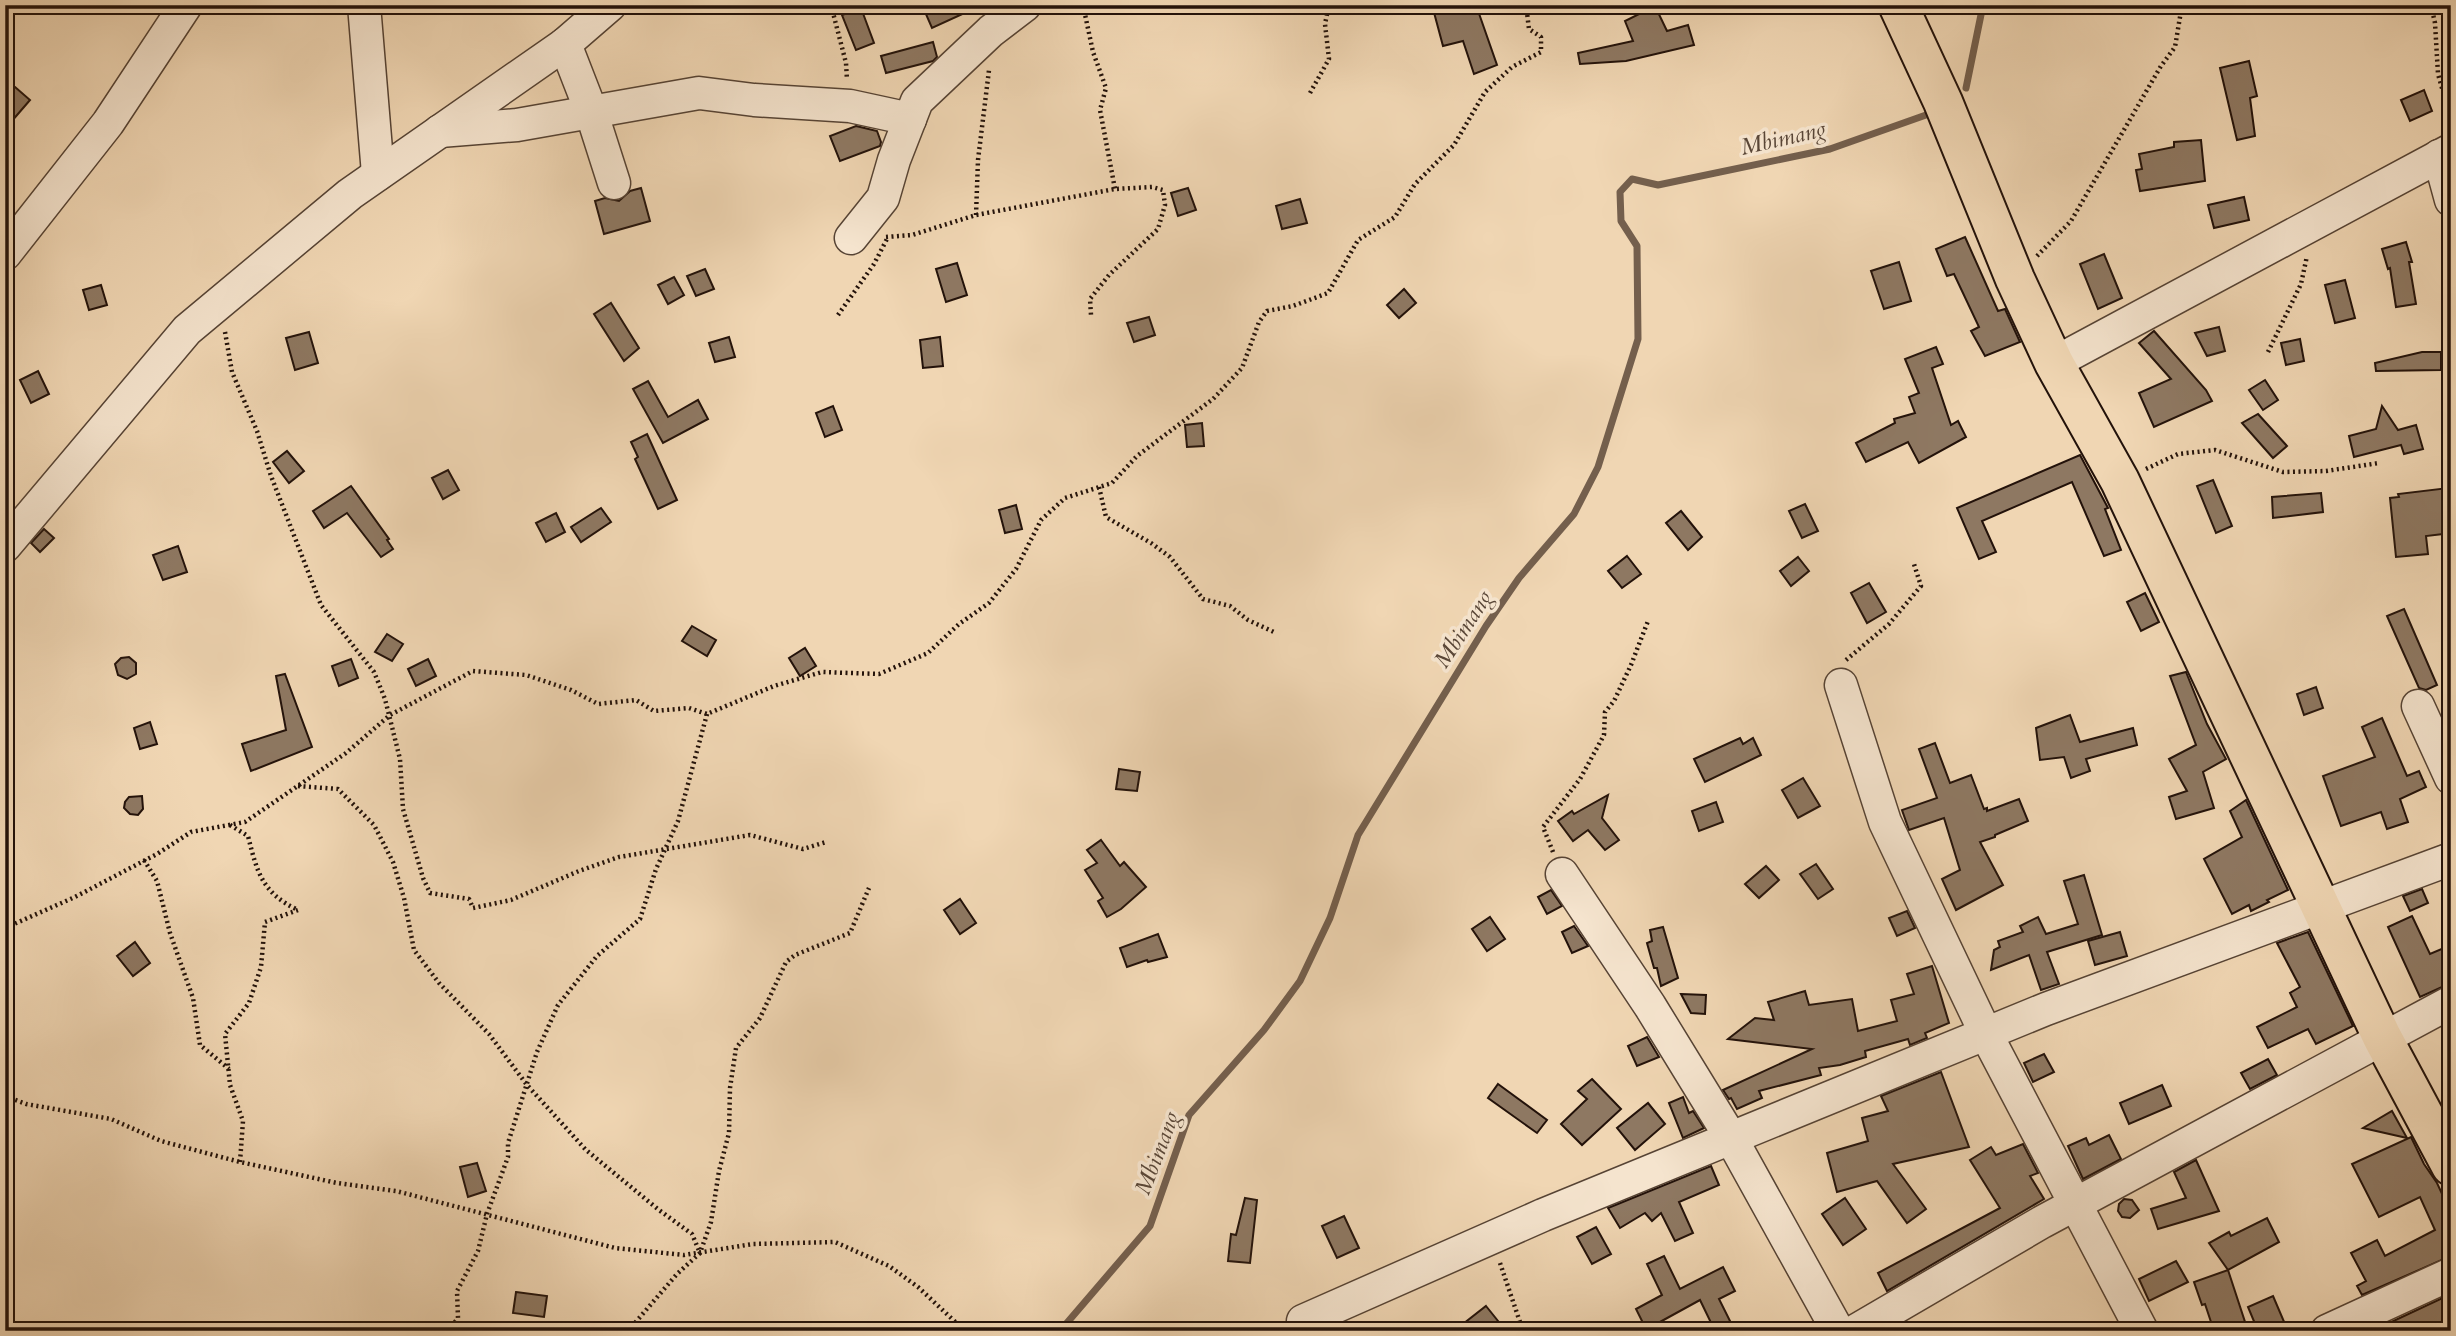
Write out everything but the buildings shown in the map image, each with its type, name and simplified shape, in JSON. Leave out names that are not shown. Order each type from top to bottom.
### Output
[{"type":"main road","points":[[1898,5],[1943,102],[2015,279],[2054,363],[2120,481],[2382,1037],[2451,1166]]},
{"type":"street","points":[[5,254],[108,123],[186,5]]},
{"type":"street","points":[[364,5],[379,174]]},
{"type":"street","points":[[5,546],[187,330],[350,194],[565,44],[610,5]]},
{"type":"street","points":[[851,238],[883,198],[917,101],[991,31],[1025,5]]},
{"type":"street","points":[[565,44],[614,183]]},
{"type":"street","points":[[440,131],[517,125],[699,93],[754,100],[850,106],[910,119]]},
{"type":"street","points":[[2054,363],[2445,153],[2451,200]]},
{"type":"street","points":[[1841,685],[1885,822],[1986,1034],[2142,1331]]},
{"type":"street","points":[[2418,706],[2451,778]]},
{"type":"street","points":[[1303,1321],[1507,1231],[2046,1009],[2451,859]]},
{"type":"street","points":[[1562,874],[1650,1006],[1731,1138],[1838,1331]]},
{"type":"street","points":[[1855,1331],[2074,1204],[2451,1002]]},
{"type":"street","points":[[2327,1331],[2451,1274]]},
{"type":"path","points":[[831,5],[846,63],[850,106]]},
{"type":"path","points":[[1083,5],[1093,52],[1106,88],[1100,110],[1115,189]]},
{"type":"path","points":[[1310,93],[1329,59],[1325,24],[1329,5]]},
{"type":"path","points":[[5,928],[75,897],[191,832],[245,822],[346,753],[390,715],[473,671],[526,675],[572,690],[598,704],[636,700],[653,711],[689,708],[707,714],[774,686],[822,672],[880,674],[928,653],[959,624],[989,603],[1016,569],[1041,520],[1066,498],[1112,483],[1137,456],[1213,399],[1242,368],[1259,321],[1267,311],[1293,306],[1328,293],[1358,240],[1395,217],[1415,184],[1454,145],[1485,92],[1512,67],[1541,51],[1541,37],[1529,29],[1526,5]]},
{"type":"path","points":[[2015,279],[2071,221],[2161,66],[2175,47],[2182,5]]},
{"type":"path","points":[[2431,5],[2435,23],[2438,74],[2451,120]]},
{"type":"path","points":[[976,215],[978,160],[989,69]]},
{"type":"path","points":[[851,238],[912,235],[976,215],[1115,189],[1152,187],[1163,190],[1165,205],[1158,229],[1109,275],[1090,299],[1091,315]]},
{"type":"path","points":[[2268,352],[2301,284],[2308,249],[2326,216]]},
{"type":"path","points":[[838,315],[874,264],[888,237]]},
{"type":"path","points":[[220,303],[232,372],[257,431],[271,477],[321,605],[374,671],[390,715],[400,760],[403,809],[430,893],[469,899],[473,908],[511,900],[619,857],[750,835],[803,849],[826,842]]},
{"type":"path","points":[[2120,481],[2178,454],[2215,450],[2283,472],[2326,471],[2379,463]]},
{"type":"path","points":[[1099,487],[1106,517],[1170,557],[1203,599],[1230,606],[1248,620],[1276,633]]},
{"type":"path","points":[[1841,685],[1841,665],[1889,624],[1921,586],[1914,564]]},
{"type":"path","points":[[1562,874],[1543,827],[1580,779],[1604,734],[1605,712],[1620,689],[1648,621]]},
{"type":"path","points":[[448,1331],[458,1318],[457,1291],[478,1251],[537,1052],[558,1005],[597,956],[640,919],[656,869],[678,821],[707,714]]},
{"type":"path","points":[[297,786],[338,789],[374,825],[393,862],[404,898],[414,950],[439,983],[489,1034],[527,1085],[586,1150],[692,1234],[700,1253]]},
{"type":"path","points":[[229,825],[248,836],[257,873],[281,902],[298,910],[265,922],[261,967],[249,1003],[225,1034],[230,1085],[243,1121],[240,1162]]},
{"type":"path","points":[[144,860],[157,881],[170,933],[193,998],[200,1045],[229,1069]]},
{"type":"path","points":[[628,1331],[677,1274],[700,1253],[711,1222],[719,1171],[729,1133],[730,1088],[736,1048],[760,1018],[786,962],[795,955],[849,933],[869,888]]},
{"type":"path","points":[[5,1096],[26,1104],[111,1119],[161,1141],[240,1162],[337,1183],[396,1191],[615,1248],[684,1255],[753,1244],[835,1242],[889,1266],[918,1287],[965,1331]]},
{"type":"path","points":[[1507,1231],[1499,1261],[1523,1331]]},
{"type":"waterway","name":"Mbimang","points":[[1966,88],[1983,5]]},
{"type":"waterway","name":"Mbimang","points":[[1060,1331],[1150,1226],[1189,1115],[1264,1030],[1300,981],[1330,918],[1358,835],[1486,626],[1519,578],[1574,514],[1598,467],[1638,339],[1637,246],[1621,221],[1620,192],[1632,179],[1658,185],[1830,149],[1926,115]]}]
